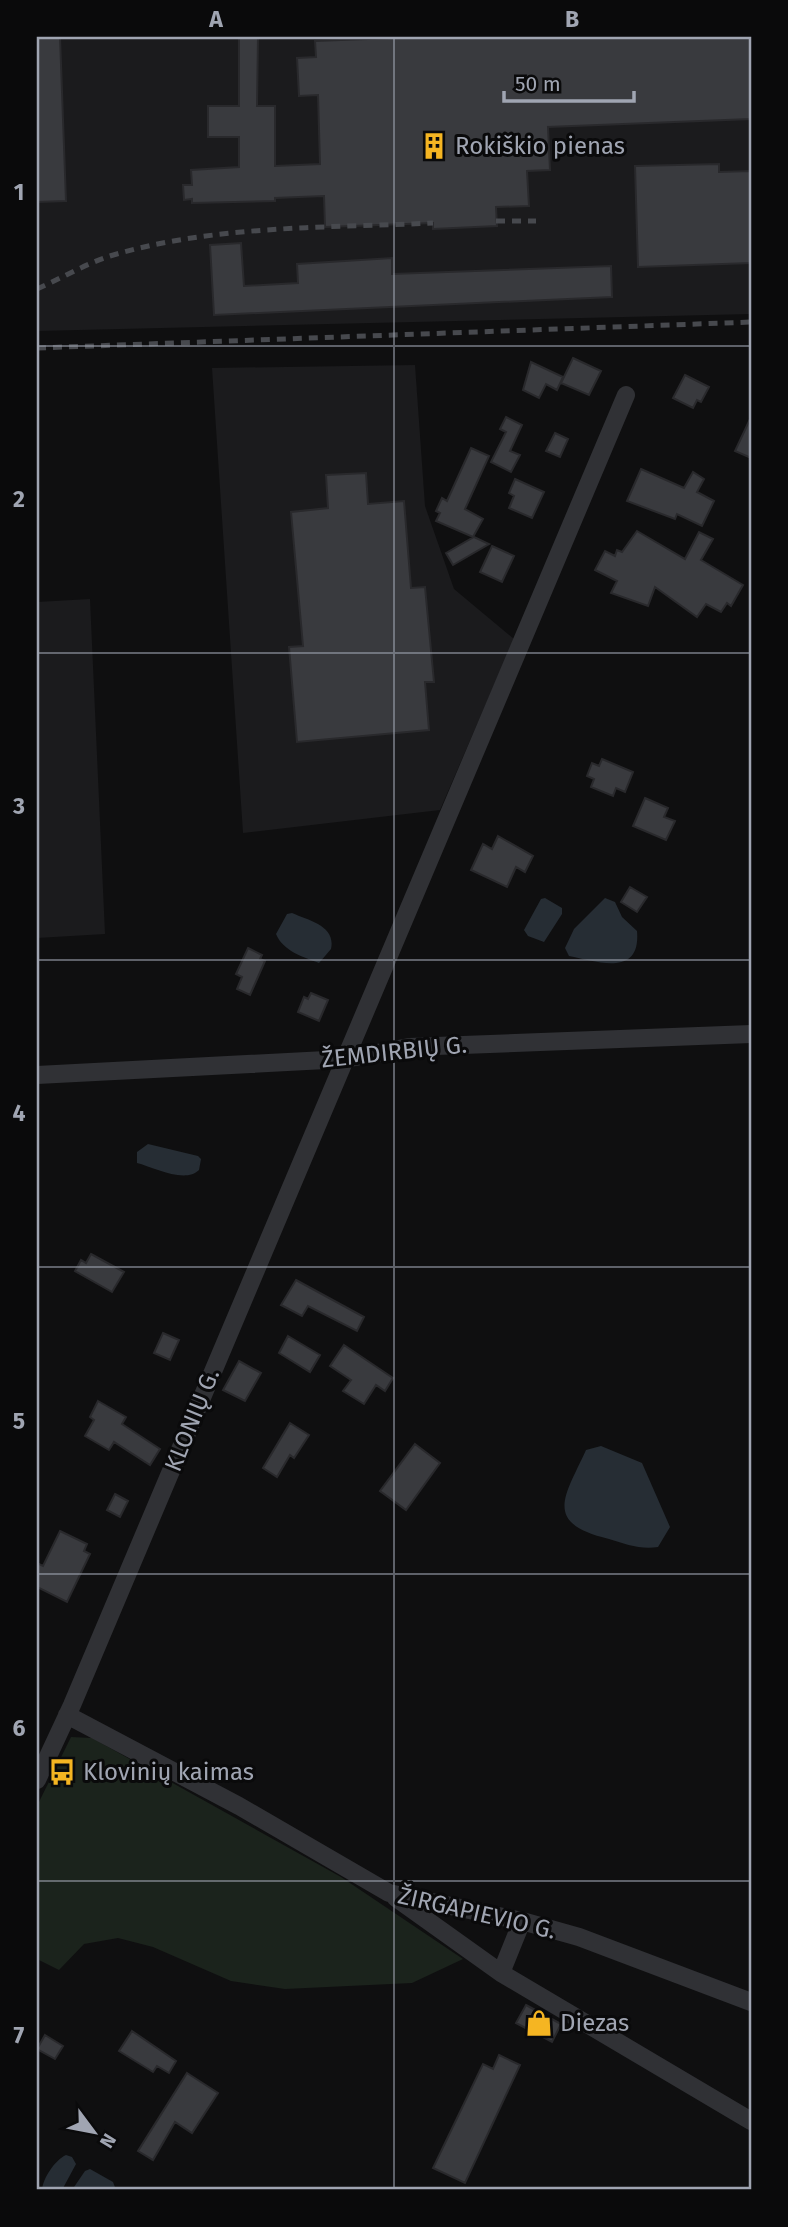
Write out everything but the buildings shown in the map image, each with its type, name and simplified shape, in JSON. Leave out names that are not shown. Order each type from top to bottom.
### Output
[{"type":"street","name":"KLONIŲ G.","points":[[37,1780],[68,1715],[626,395]]},
{"type":"street","name":"ŽEMDIRBIŲ G.","points":[[37,1074],[345,1059],[409,1047],[751,1034]]},
{"type":"street","name":"ŽIRGAPIEVIO G.","points":[[68,1715],[239,1806],[389,1893],[522,1921],[579,1937],[751,2002]]},
{"type":"street","points":[[389,1893],[501,1973],[751,2122]]},
{"type":"street","points":[[501,1973],[522,1921]]},
{"type":"shaded area","points":[[37,37],[751,37],[751,314],[37,331]]},
{"type":"shaded area","points":[[415,365],[425,506],[454,589],[514,639],[440,810],[243,833],[212,368]]},
{"type":"shaded area","points":[[90,599],[105,934],[37,938],[37,602]]},
{"type":"shaded area","points":[[545,898],[562,908],[562,914],[544,942],[528,936],[524,930],[541,899]]},
{"type":"shaded area","points":[[605,898],[615,902],[622,917],[637,931],[632,955],[625,961],[615,963],[569,956],[565,948],[574,929]]},
{"type":"shaded area","points":[[292,913],[320,925],[330,935],[331,949],[319,963],[300,956],[279,940],[276,934],[287,914]]},
{"type":"shaded area","points":[[148,1144],[198,1156],[201,1159],[199,1170],[193,1174],[177,1175],[137,1163],[137,1152]]},
{"type":"shaded area","points":[[601,1446],[642,1463],[670,1527],[658,1547],[633,1546],[588,1533],[574,1525],[567,1516],[564,1506],[566,1495],[586,1450]]},
{"type":"shaded area","points":[[71,1737],[92,1738],[341,1877],[463,1959],[412,1983],[285,1989],[231,1981],[153,1947],[118,1938],[84,1944],[59,1970],[37,1959],[37,1806]]},
{"type":"shaded area","points":[[66,2155],[72,2157],[76,2164],[62,2190],[42,2190],[50,2170]]},
{"type":"shaded area","points":[[90,2169],[113,2182],[116,2190],[72,2190],[85,2171]]},
{"type":"railway","points":[[496,221],[536,221]]},
{"type":"railway","points":[[37,289],[110,256],[188,238],[311,227],[433,223]]},
{"type":"railway","points":[[37,348],[751,322]]},
{"type":"place","name":"Rokiškio pienas","points":[[434,146]]},
{"type":"place","name":"Klovinių kaimas","points":[[62,1772]]},
{"type":"place","name":"Diezas","points":[[539,2023]]}]
